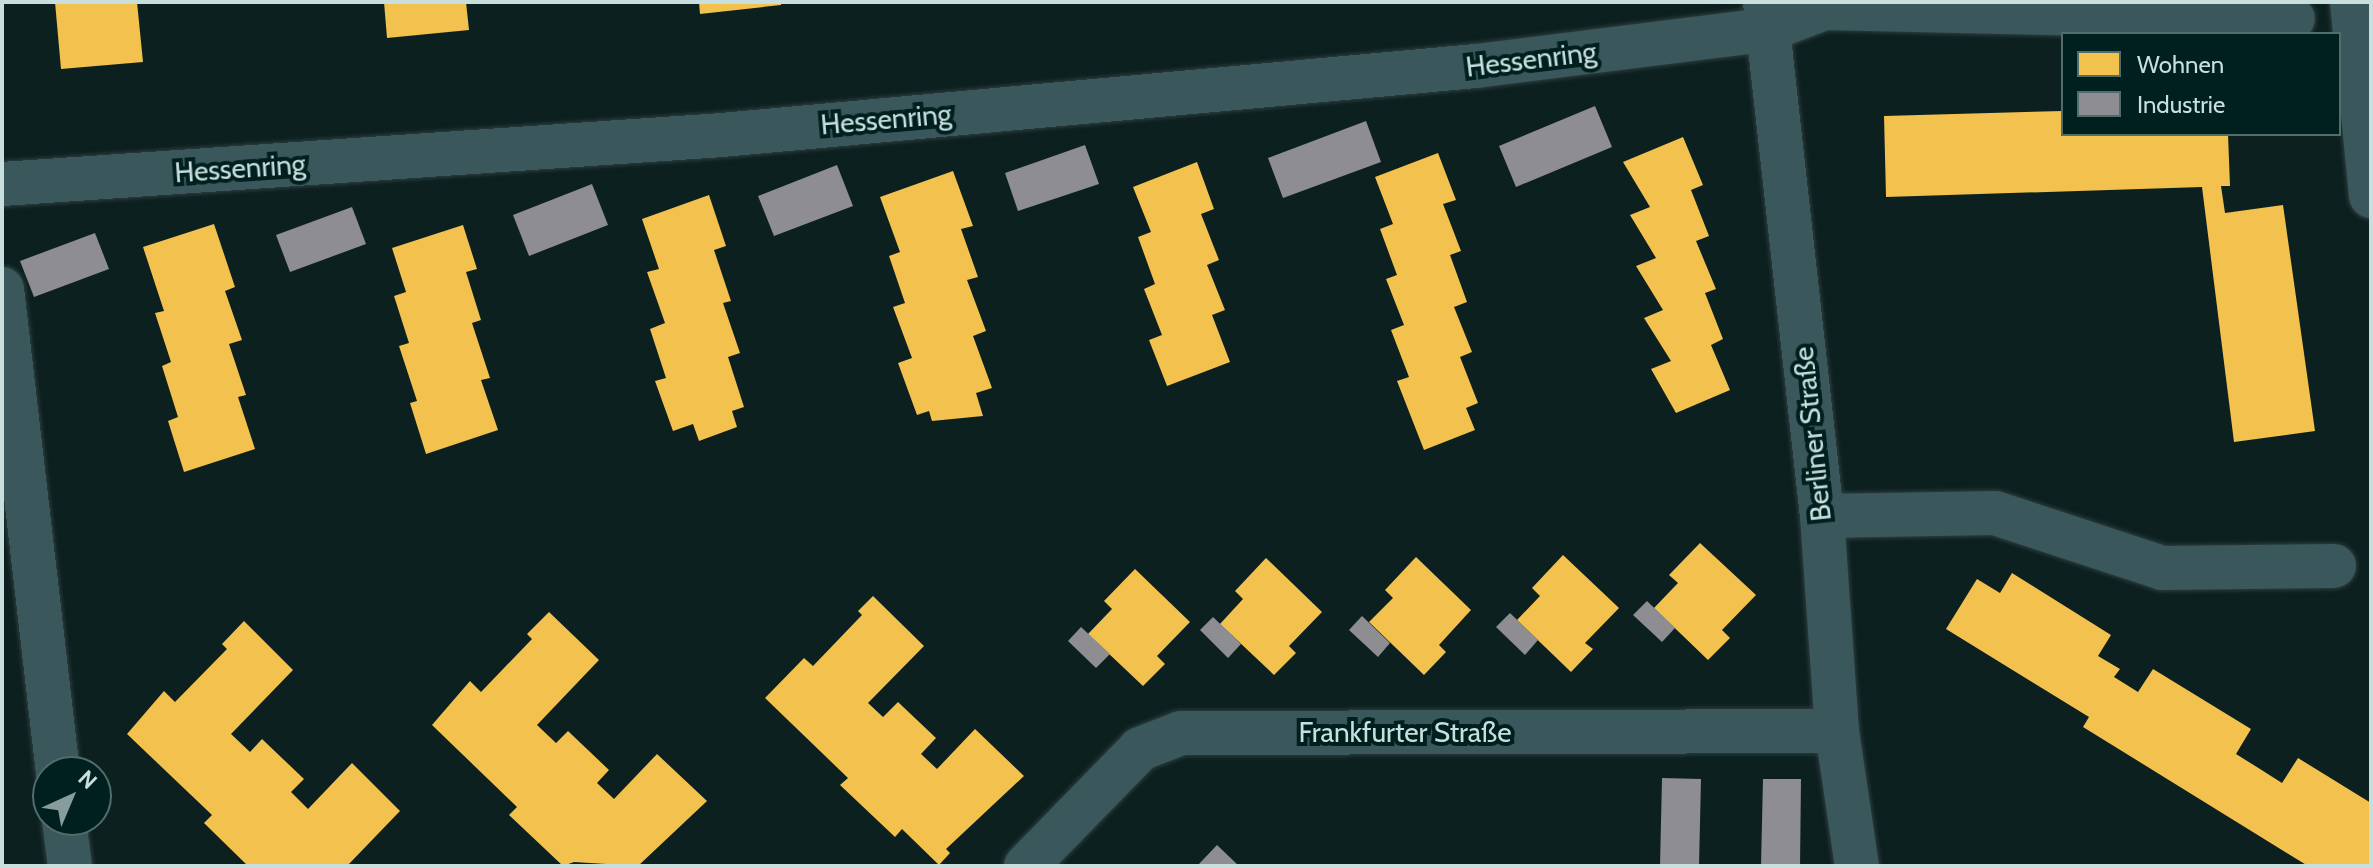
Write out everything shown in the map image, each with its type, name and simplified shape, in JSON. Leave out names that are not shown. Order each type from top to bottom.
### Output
[{"type":"street","points":[[2352,2],[2371,196]]},
{"type":"street","name":"Hessenring","points":[[2,184],[722,135],[1476,66],[1825,8],[2293,19]]},
{"type":"street","name":"Berliner Straße","points":[[1766,16],[1822,516],[1837,731],[1867,861]]},
{"type":"street","points":[[2,289],[56,756]]},
{"type":"street","points":[[1822,516],[1995,513],[2162,568],[2334,566]]},
{"type":"street","name":"Frankfurter Straße","points":[[1026,866],[1140,749],[1181,733],[1837,731]]},
{"type":"street","points":[[66,836],[70,866]]},
{"type":"building: Wohnen","points":[[55,2],[137,2],[143,62],[61,69]]},
{"type":"building: Wohnen","points":[[384,2],[466,2],[469,30],[387,38]]},
{"type":"building: Wohnen","points":[[699,2],[781,2],[781,5],[700,14]]},
{"type":"building: Wohnen","points":[[2061,111],[2061,136],[2228,136],[2230,186],[2221,186],[2225,213],[2283,205],[2315,431],[2234,442],[2202,187],[1886,197],[1884,116]]},
{"type":"building: Wohnen","points":[[1683,137],[1703,185],[1691,190],[1709,236],[1696,241],[1716,289],[1705,293],[1723,339],[1711,345],[1730,390],[1676,413],[1651,369],[1671,361],[1644,318],[1663,310],[1636,266],[1656,258],[1630,215],[1650,207],[1623,162]]},
{"type":"building: Wohnen","points":[[1438,153],[1456,200],[1443,204],[1461,251],[1450,255],[1467,302],[1454,307],[1472,352],[1460,357],[1478,403],[1466,408],[1475,430],[1424,450],[1397,381],[1409,377],[1391,330],[1404,325],[1386,279],[1397,275],[1380,229],[1393,224],[1375,177]]},
{"type":"building: Wohnen","points":[[1197,162],[1214,209],[1201,214],[1219,260],[1207,265],[1225,310],[1212,315],[1230,362],[1167,386],[1149,340],[1162,335],[1144,289],[1155,284],[1138,237],[1151,232],[1133,187]]},
{"type":"building: Wohnen","points":[[953,171],[973,226],[961,229],[978,277],[967,280],[986,331],[973,336],[992,388],[976,393],[983,416],[932,421],[929,411],[917,415],[898,363],[912,358],[893,307],[905,303],[889,256],[900,252],[880,197]]},
{"type":"building: Wohnen","points":[[709,195],[726,246],[714,250],[731,301],[723,303],[740,353],[728,357],[744,407],[732,411],[737,427],[699,441],[693,424],[673,431],[655,381],[666,378],[650,329],[665,323],[647,272],[659,269],[642,219]]},
{"type":"building: Wohnen","points":[[214,224],[235,287],[225,291],[242,340],[229,344],[246,395],[238,397],[255,449],[184,472],[168,421],[178,417],[162,366],[171,362],[155,313],[164,311],[143,247]]},
{"type":"building: Wohnen","points":[[463,225],[477,269],[466,272],[481,320],[472,323],[490,378],[481,380],[498,430],[426,454],[410,403],[417,401],[399,346],[409,343],[394,296],[406,292],[392,248]]},
{"type":"building: Wohnen","points":[[1700,543],[1756,595],[1722,630],[1730,638],[1708,660],[1654,608],[1678,583],[1669,575]]},
{"type":"building: Wohnen","points":[[1563,555],[1619,608],[1585,643],[1593,649],[1571,672],[1517,620],[1540,596],[1532,588]]},
{"type":"building: Wohnen","points":[[1416,557],[1471,610],[1439,645],[1446,652],[1424,675],[1369,622],[1393,598],[1385,590]]},
{"type":"building: Wohnen","points":[[1266,558],[1322,612],[1289,646],[1296,653],[1274,675],[1220,624],[1243,599],[1235,591]]},
{"type":"building: Wohnen","points":[[1135,569],[1190,622],[1157,656],[1165,664],[1143,686],[1088,634],[1112,609],[1104,601]]},
{"type":"building: Wohnen","points":[[2012,573],[2111,635],[2098,656],[2120,669],[2114,677],[2138,692],[2153,669],[2251,729],[2236,754],[2282,783],[2298,758],[2371,803],[2371,866],[2308,866],[2083,727],[2089,717],[1946,629],[1977,579],[2000,593]]},
{"type":"building: Wohnen","points":[[873,596],[924,646],[868,703],[883,717],[898,702],[936,738],[921,754],[937,769],[975,729],[1024,776],[946,849],[950,853],[939,865],[902,829],[895,837],[840,785],[848,778],[765,698],[804,658],[813,666],[862,615],[858,611]]},
{"type":"building: Wohnen","points":[[549,612],[599,660],[537,725],[556,743],[568,731],[609,770],[597,783],[614,799],[657,754],[707,801],[638,866],[574,862],[563,866],[509,815],[517,807],[432,725],[470,681],[481,692],[532,639],[527,634]]},
{"type":"building: Wohnen","points":[[244,621],[293,670],[231,734],[250,752],[262,739],[304,779],[291,792],[308,809],[352,763],[400,811],[348,865],[248,866],[204,823],[212,815],[127,734],[164,691],[175,702],[227,649],[222,644]]},
{"type":"building: Industrie","points":[[1595,106],[1612,147],[1516,187],[1499,146]]},
{"type":"building: Industrie","points":[[1366,121],[1381,162],[1283,198],[1268,158]]},
{"type":"building: Industrie","points":[[1085,145],[1099,184],[1018,211],[1005,173]]},
{"type":"building: Industrie","points":[[837,165],[853,206],[774,236],[758,196]]},
{"type":"building: Industrie","points":[[592,184],[608,225],[529,256],[513,215]]},
{"type":"building: Industrie","points":[[352,207],[366,244],[290,272],[276,235]]},
{"type":"building: Industrie","points":[[95,233],[109,269],[34,297],[20,261]]},
{"type":"building: Industrie","points":[[1647,601],[1675,628],[1662,642],[1633,615]]},
{"type":"building: Industrie","points":[[1510,613],[1538,640],[1525,655],[1496,627]]},
{"type":"building: Industrie","points":[[1362,616],[1390,643],[1378,657],[1349,630]]},
{"type":"building: Industrie","points":[[1213,617],[1241,644],[1228,658],[1200,630]]},
{"type":"building: Industrie","points":[[1081,627],[1110,654],[1096,668],[1068,641]]},
{"type":"building: Industrie","points":[[1662,778],[1701,779],[1699,866],[1660,866]]},
{"type":"building: Industrie","points":[[1763,779],[1801,779],[1800,866],[1761,866]]},
{"type":"building: Industrie","points":[[1217,845],[1239,866],[1197,866]]}]
